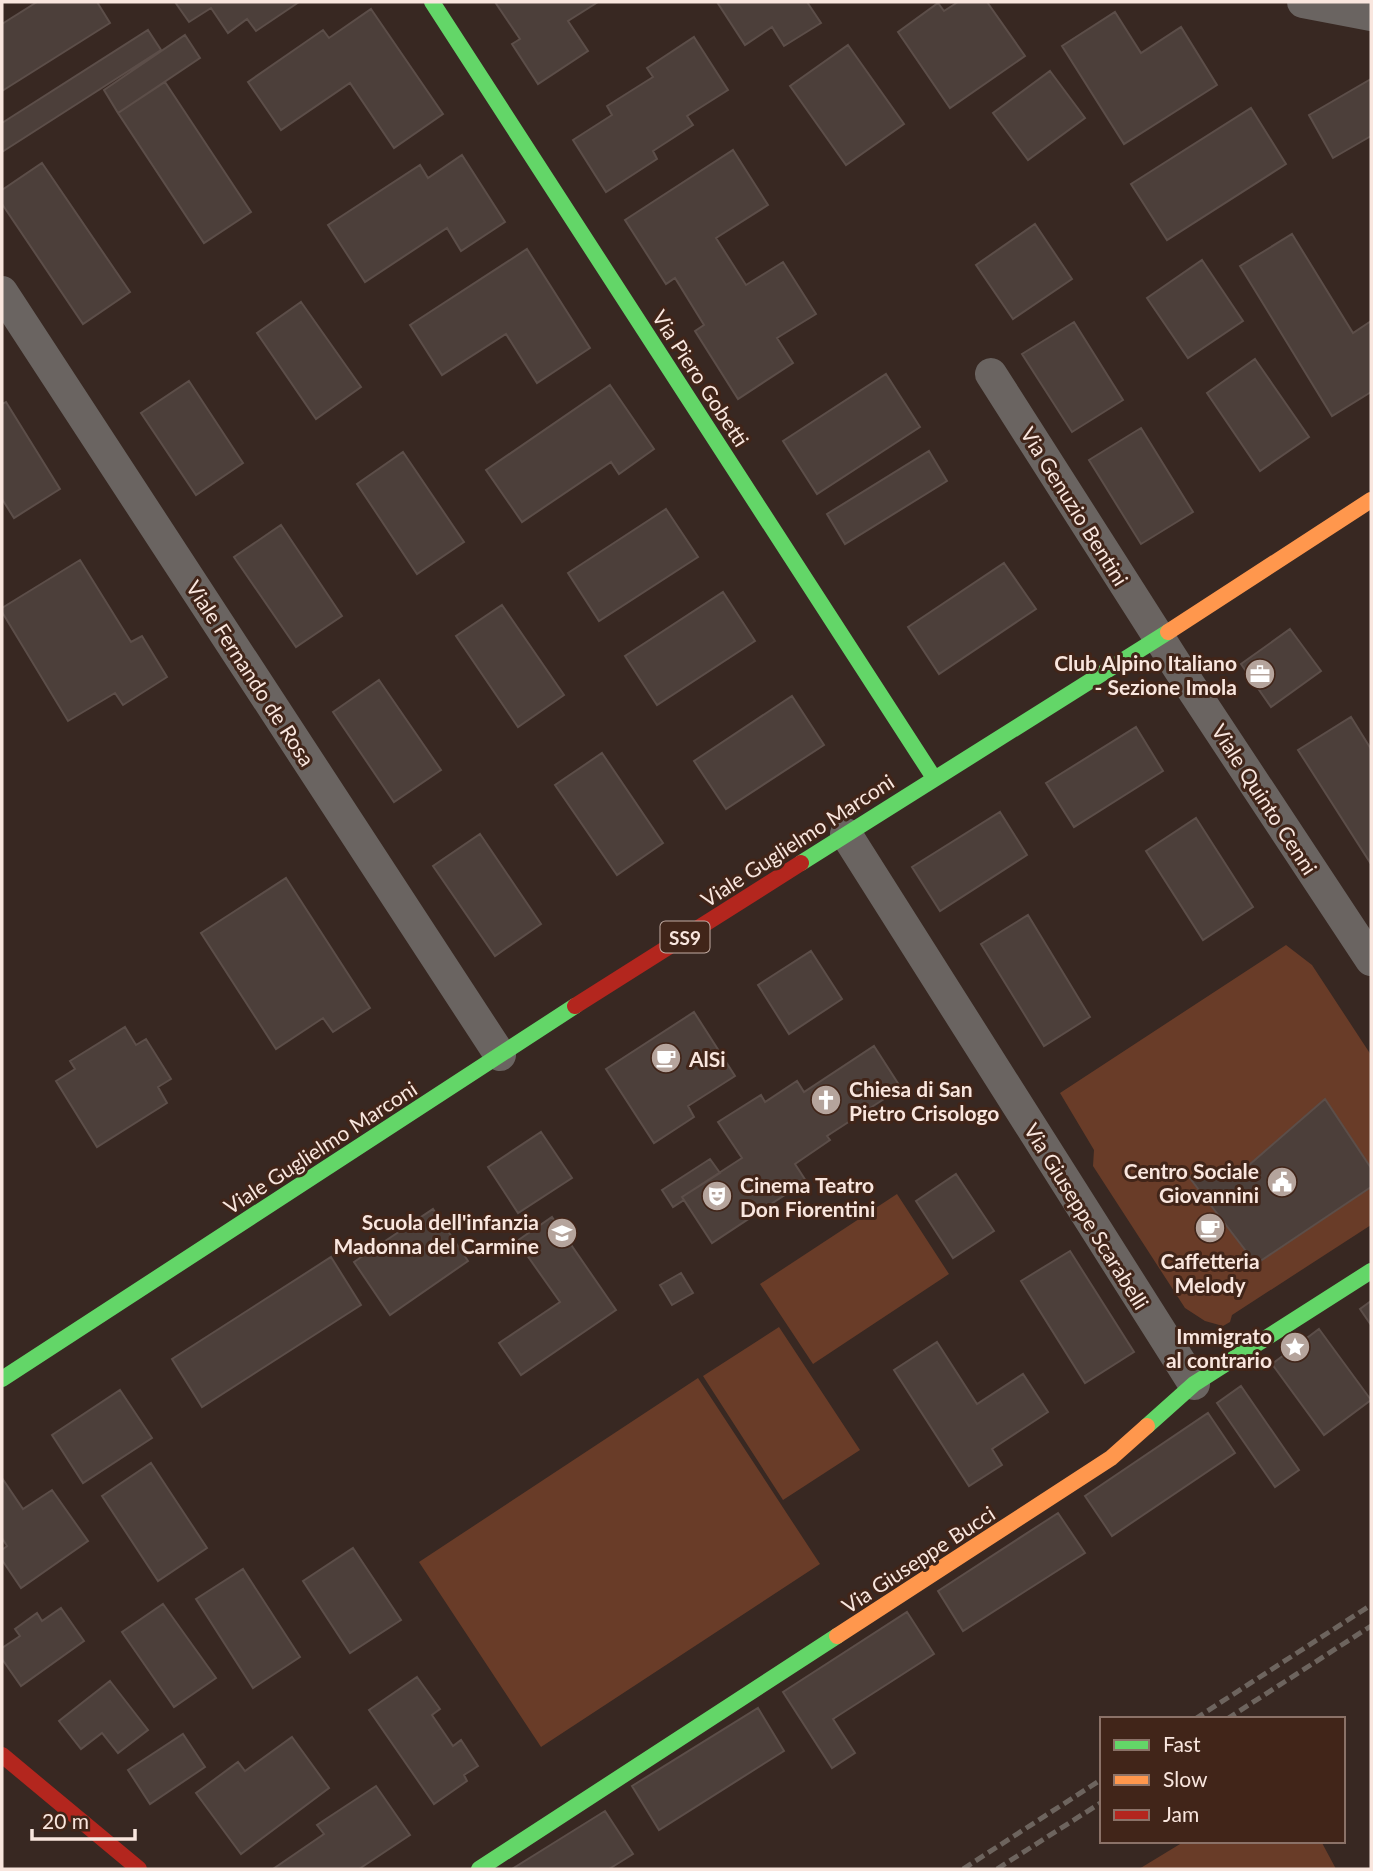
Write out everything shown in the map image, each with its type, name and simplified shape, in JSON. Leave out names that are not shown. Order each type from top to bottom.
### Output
[{"type":"street","name":"Via Piero Gobetti","points":[[432,2],[934,778]]},
{"type":"street","points":[[1303,2],[1371,15]]},
{"type":"street","name":"Viale Fernando de Rosa","points":[[2,292],[500,1055]]},
{"type":"street","name":"Via Genuzio Bentini","points":[[991,374],[1159,638]]},
{"type":"street","name":"Viale Guglielmo Marconi","points":[[2,1379],[500,1055],[1159,638],[1371,500]]},
{"type":"street","name":"Viale Quinto Cenni","points":[[1159,638],[1371,960]]},
{"type":"street","name":"Via Giuseppe Scarabelli","points":[[846,834],[1194,1384]]},
{"type":"street","name":"Via Giuseppe Bucci","points":[[479,1869],[1111,1458],[1194,1384],[1371,1271]]},
{"type":"street","points":[[2,1755],[139,1869]]},
{"type":"shaded area","points":[[1286,945],[1312,965],[1371,1055],[1371,1225],[1232,1315],[1230,1322],[1223,1326],[1205,1321],[1185,1308],[1093,1166],[1094,1150],[1060,1093]]},
{"type":"shaded area","points":[[897,1194],[949,1274],[813,1364],[760,1284]]},
{"type":"shaded area","points":[[779,1327],[860,1450],[783,1500],[703,1376]]},
{"type":"shaded area","points":[[698,1378],[820,1564],[541,1747],[419,1562]]},
{"type":"shaded area","points":[[1182,1843],[1322,1843],[1336,1869],[1139,1869]]},
{"type":"building","points":[[37,2],[97,2],[110,23],[2,91],[2,24]]},
{"type":"building","points":[[175,2],[299,2],[256,31],[247,19],[228,33],[211,8],[189,22]]},
{"type":"building","points":[[495,2],[598,2],[568,21],[588,51],[538,84],[512,44],[520,39]]},
{"type":"building","points":[[717,2],[807,2],[821,23],[784,46],[772,27],[745,45]]},
{"type":"building","points":[[958,2],[987,2],[1025,56],[950,108],[898,32],[938,3],[944,11]]},
{"type":"building","points":[[371,9],[443,114],[394,148],[350,83],[281,130],[248,82],[323,30],[329,38]]},
{"type":"building","points":[[1115,12],[1141,53],[1181,27],[1217,85],[1124,144],[1062,46]]},
{"type":"building","points":[[148,30],[161,50],[2,152],[2,123]]},
{"type":"building","points":[[185,35],[200,58],[118,113],[104,90]]},
{"type":"building","points":[[694,37],[728,90],[687,116],[693,125],[653,151],[657,159],[606,192],[573,140],[612,115],[607,106],[653,77],[647,68]]},
{"type":"building","points":[[848,45],[904,124],[846,165],[790,86]]},
{"type":"building","points":[[1050,71],[1085,118],[1028,160],[993,113]]},
{"type":"building","points":[[1371,79],[1371,136],[1333,158],[1309,115]]},
{"type":"building","points":[[165,82],[251,212],[204,243],[118,113]]},
{"type":"building","points":[[1251,108],[1286,164],[1167,240],[1131,184]]},
{"type":"building","points":[[733,150],[768,205],[716,238],[746,285],[783,262],[816,314],[777,338],[793,363],[738,399],[695,331],[704,325],[675,278],[666,284],[625,220]]},
{"type":"building","points":[[462,155],[505,222],[461,251],[447,228],[365,282],[328,225],[420,165],[428,178]]},
{"type":"building","points":[[42,163],[130,292],[83,324],[2,204],[2,190]]},
{"type":"building","points":[[1035,224],[1072,279],[1013,319],[976,265]]},
{"type":"building","points":[[1292,234],[1353,333],[1371,321],[1371,392],[1332,416],[1240,266]]},
{"type":"building","points":[[527,249],[590,348],[537,383],[506,334],[442,375],[410,325]]},
{"type":"building","points":[[1202,260],[1243,321],[1188,358],[1147,298]]},
{"type":"building","points":[[301,302],[361,387],[316,419],[257,333]]},
{"type":"building","points":[[1074,322],[1123,400],[1072,432],[1022,354]]},
{"type":"building","points":[[1255,359],[1309,437],[1260,471],[1207,393]]},
{"type":"building","points":[[886,374],[920,427],[817,494],[783,441]]},
{"type":"building","points":[[189,381],[243,463],[196,495],[141,413]]},
{"type":"building","points":[[610,385],[654,449],[619,474],[611,462],[522,522],[486,470]]},
{"type":"building","points":[[6,402],[60,489],[14,518],[2,499],[2,404]]},
{"type":"building","points":[[1141,428],[1193,512],[1141,544],[1089,460]]},
{"type":"building","points":[[929,451],[947,481],[845,544],[827,514]]},
{"type":"building","points":[[403,452],[464,542],[417,574],[357,484]]},
{"type":"building","points":[[666,509],[698,557],[599,621],[568,573]]},
{"type":"building","points":[[281,525],[342,616],[296,647],[234,557]]},
{"type":"building","points":[[80,560],[131,642],[142,636],[167,677],[123,705],[115,693],[68,721],[2,608]]},
{"type":"building","points":[[1004,563],[1036,609],[939,674],[908,627]]},
{"type":"building","points":[[723,592],[755,641],[657,705],[625,656]]},
{"type":"building","points":[[502,605],[564,695],[518,727],[456,636]]},
{"type":"building","points":[[1290,629],[1321,671],[1271,707],[1241,664]]},
{"type":"building","points":[[379,680],[441,770],[394,802],[333,712]]},
{"type":"building","points":[[792,696],[824,745],[726,809],[694,761]]},
{"type":"building","points":[[1351,717],[1371,749],[1371,864],[1298,750]]},
{"type":"building","points":[[1136,727],[1163,771],[1074,827],[1046,783]]},
{"type":"building","points":[[602,753],[663,843],[617,875],[555,785]]},
{"type":"building","points":[[1000,812],[1027,855],[940,911],[912,867]]},
{"type":"building","points":[[1196,818],[1253,907],[1203,940],[1146,851]]},
{"type":"building","points":[[480,834],[541,924],[495,956],[433,866]]},
{"type":"building","points":[[286,878],[370,1008],[333,1032],[323,1018],[276,1049],[201,933]]},
{"type":"building","points":[[1028,915],[1090,1017],[1044,1046],[981,944]]},
{"type":"building","points":[[811,951],[842,999],[789,1034],[758,985]]},
{"type":"building","points":[[694,1012],[735,1076],[688,1106],[694,1117],[654,1143],[606,1069]]},
{"type":"building","points":[[125,1027],[136,1045],[146,1039],[171,1079],[158,1087],[167,1103],[97,1147],[56,1081],[75,1069],[70,1061]]},
{"type":"building","points":[[874,1046],[901,1088],[827,1136],[830,1140],[795,1164],[806,1181],[712,1243],[682,1197],[742,1158],[718,1122],[761,1095],[765,1102],[797,1081],[804,1092]]},
{"type":"building","name":"Centro Sociale Giovannini","points":[[1325,1099],[1371,1168],[1371,1187],[1256,1264],[1189,1177],[1249,1165]]},
{"type":"building","points":[[541,1132],[572,1178],[518,1213],[488,1167]]},
{"type":"building","points":[[710,1159],[720,1173],[682,1197],[684,1200],[673,1207],[662,1190]]},
{"type":"building","points":[[956,1174],[994,1231],[953,1258],[916,1201]]},
{"type":"building","points":[[433,1209],[468,1261],[390,1315],[354,1262]]},
{"type":"building","points":[[552,1217],[616,1310],[521,1375],[499,1343],[560,1302],[517,1241]]},
{"type":"building","points":[[1070,1251],[1134,1352],[1085,1383],[1021,1281]]},
{"type":"building","points":[[331,1257],[361,1305],[202,1407],[172,1359]]},
{"type":"building","points":[[681,1273],[693,1293],[672,1305],[660,1285]]},
{"type":"building","points":[[1371,1301],[1371,1325],[1360,1309]]},
{"type":"building","points":[[1319,1329],[1371,1400],[1324,1435],[1272,1364]]},
{"type":"building","points":[[937,1342],[977,1404],[1023,1374],[1048,1412],[992,1449],[1002,1465],[969,1486],[894,1370]]},
{"type":"building","points":[[1241,1386],[1299,1470],[1275,1487],[1217,1403]]},
{"type":"building","points":[[120,1390],[152,1438],[83,1483],[52,1435]]},
{"type":"building","points":[[1208,1413],[1235,1453],[1112,1536],[1085,1496]]},
{"type":"building","points":[[151,1463],[207,1548],[158,1581],[102,1496]]},
{"type":"building","points":[[2,1478],[23,1509],[52,1490],[88,1541],[21,1588],[2,1560],[2,1550],[7,1546],[2,1538]]},
{"type":"building","points":[[1058,1513],[1085,1553],[963,1631],[938,1591]]},
{"type":"building","points":[[353,1548],[401,1620],[350,1653],[303,1581]]},
{"type":"building","points":[[243,1569],[300,1657],[253,1688],[196,1599]]},
{"type":"building","points":[[163,1604],[216,1678],[174,1707],[122,1632]]},
{"type":"building","points":[[61,1608],[84,1641],[21,1686],[2,1659],[2,1648],[20,1636],[15,1629],[37,1613],[42,1621]]},
{"type":"building","points":[[907,1612],[934,1654],[833,1719],[855,1753],[832,1768],[783,1692]]},
{"type":"building","points":[[417,1677],[440,1709],[432,1715],[453,1746],[461,1740],[478,1766],[464,1775],[467,1781],[434,1804],[369,1710]]},
{"type":"building","points":[[110,1681],[148,1730],[118,1753],[102,1733],[81,1749],[59,1721]]},
{"type":"building","points":[[758,1708],[784,1751],[659,1830],[632,1786]]},
{"type":"building","points":[[183,1734],[205,1767],[150,1804],[128,1770]]},
{"type":"building","points":[[292,1737],[329,1788],[241,1854],[196,1793],[238,1762],[245,1771]]},
{"type":"building","points":[[376,1786],[410,1835],[359,1869],[273,1869],[324,1834],[317,1825]]},
{"type":"building","points":[[605,1811],[633,1854],[609,1869],[512,1869]]},
{"type":"railway","points":[[1198,1717],[1371,1605]]},
{"type":"railway","points":[[1230,1717],[1371,1626]]},
{"type":"railway","points":[[963,1869],[1100,1780]]},
{"type":"railway","points":[[997,1869],[1100,1803]]},
{"type":"traffic: fast","points":[[432,2],[934,778]]},
{"type":"traffic: fast","points":[[801,863],[1168,632]]},
{"type":"traffic: fast","points":[[2,1379],[575,1006]]},
{"type":"traffic: fast","points":[[1147,1426],[1194,1384],[1371,1271]]},
{"type":"traffic: fast","points":[[479,1869],[837,1636]]},
{"type":"traffic: slow","points":[[1168,632],[1371,500]]},
{"type":"traffic: slow","points":[[837,1636],[1111,1458],[1147,1426]]},
{"type":"traffic: jam","points":[[575,1006],[801,863]]},
{"type":"traffic: jam","points":[[2,1755],[139,1869]]},
{"type":"place","name":"Club Alpino Italiano - Sezione Imola","points":[[1260,674]]},
{"type":"place","name":"AlSi","points":[[666,1058]]},
{"type":"place","name":"Chiesa di San Pietro Crisologo","points":[[826,1100]]},
{"type":"place","name":"Centro Sociale Giovannini","points":[[1282,1182]]},
{"type":"place","name":"Cinema Teatro Don Fiorentini","points":[[717,1196]]},
{"type":"place","name":"Caffetteria Melody","points":[[1210,1228]]},
{"type":"place","name":"Scuola dell'infanzia Madonna del Carmine","points":[[562,1233]]},
{"type":"place","name":"Immigrato al contrario","points":[[1295,1347]]}]
